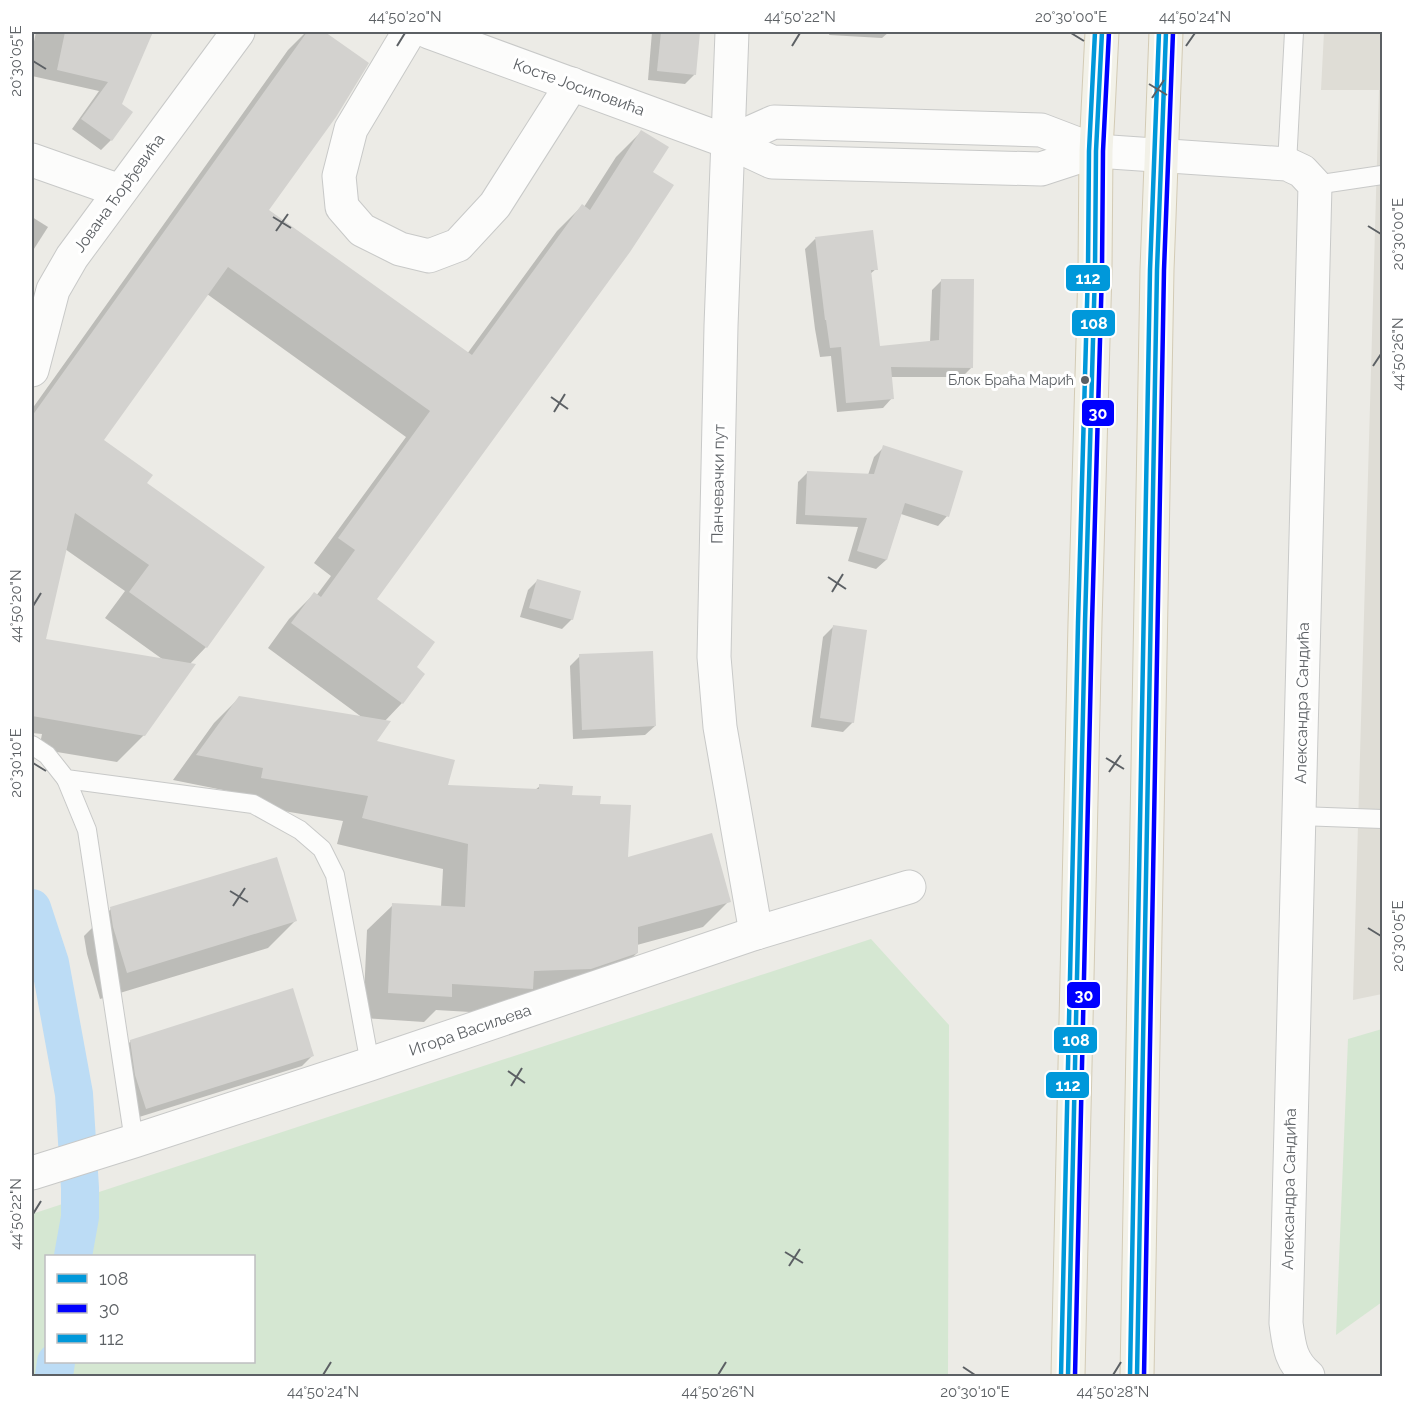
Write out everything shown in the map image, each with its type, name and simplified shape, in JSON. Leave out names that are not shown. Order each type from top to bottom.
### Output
[{"type":"main road","points":[[1068,1377],[1096,151],[1102,32]]},
{"type":"main road","points":[[1137,1377],[1157,270],[1166,32]]},
{"type":"street","name":"Јована Ђорђевића","points":[[32,370],[53,290],[72,257],[238,32]]},
{"type":"street","points":[[409,32],[351,129],[339,176],[342,207],[362,230],[400,249],[429,256],[458,245],[495,205],[572,84]]},
{"type":"street","name":"Косте Јосиповића","points":[[429,32],[729,142],[772,162],[1041,169],[1096,151]]},
{"type":"street","name":"Панчевачки пут","points":[[732,32],[721,326],[714,657],[720,727],[756,933]]},
{"type":"street","points":[[1096,151],[1287,164],[1302,171],[1315,185]]},
{"type":"street","points":[[32,160],[120,191]]},
{"type":"street","name":"Александра Сандића","points":[[1308,1377],[1300,1370],[1289,1348],[1286,1323],[1315,185]]},
{"type":"street","name":"Игора Васиљева","points":[[37,1171],[370,1064],[756,933],[909,887]]},
{"type":"lane","points":[[1287,164],[1294,32]]},
{"type":"lane","points":[[1315,185],[1383,175]]},
{"type":"lane","points":[[32,745],[47,755],[66,779],[87,830],[124,1144]]},
{"type":"lane","points":[[66,779],[254,804],[300,830],[322,849],[335,875],[370,1064]]},
{"type":"lane","points":[[1299,816],[1383,819]]},
{"type":"shaded area","points":[[1324,32],[1382,32],[1382,994],[1353,1000],[1379,90],[1321,90]]},
{"type":"green space","points":[[871,939],[949,1025],[948,1376],[32,1376],[32,1214]]},
{"type":"green space","points":[[1382,1029],[1382,1302],[1336,1335],[1348,1039]]},
{"type":"building","points":[[65,32],[153,32],[122,104],[133,112],[112,141],[81,119],[108,82],[57,70]]},
{"type":"building","points":[[307,32],[325,32],[369,63],[336,117],[269,210],[472,355],[582,204],[590,210],[641,130],[669,147],[653,172],[674,185],[630,252],[377,599],[435,642],[417,667],[425,674],[403,704],[291,623],[314,592],[321,597],[355,550],[338,538],[430,411],[228,267],[104,440],[153,475],[147,483],[265,567],[207,648],[129,592],[149,565],[75,513],[46,639],[196,664],[145,736],[32,716],[32,416]]},
{"type":"building","points":[[661,32],[700,32],[696,75],[657,71]]},
{"type":"building","points":[[873,230],[878,270],[871,270],[880,346],[939,340],[941,279],[974,279],[973,368],[891,367],[894,399],[846,403],[841,347],[830,348],[815,237]]},
{"type":"building","points":[[883,445],[963,471],[949,517],[905,503],[887,560],[857,551],[867,518],[805,515],[807,471],[874,474]]},
{"type":"building","points":[[537,579],[581,591],[573,620],[529,608]]},
{"type":"building","points":[[833,625],[867,630],[854,723],[820,718]]},
{"type":"building","points":[[653,651],[656,726],[582,730],[579,654]]},
{"type":"building","points":[[239,696],[391,721],[377,741],[455,760],[448,785],[539,789],[539,784],[573,786],[572,795],[601,796],[600,804],[631,805],[628,857],[712,833],[731,902],[638,927],[638,953],[591,969],[534,971],[533,989],[452,984],[452,997],[388,993],[392,903],[465,907],[468,844],[362,818],[368,796],[261,778],[263,768],[196,755]]},
{"type":"building","points":[[277,857],[297,921],[127,973],[113,927],[110,907]]},
{"type":"building","points":[[293,988],[314,1056],[146,1109],[135,1075],[130,1040]]},
{"type":"waterway","points":[[32,908],[50,963],[74,1094],[80,1217],[73,1255]]},
{"type":"waterway","points":[[54,1376],[56,1363]]},
{"type":"transit line","name":"112","points":[[1061,1376],[1089,151],[1095,32]]},
{"type":"transit line","name":"108","points":[[1068,1376],[1096,151],[1102,32]]},
{"type":"transit line","name":"30","points":[[1075,1376],[1103,151],[1109,32]]},
{"type":"transit line","name":"112","points":[[1130,1376],[1150,270],[1159,32]]},
{"type":"transit line","name":"108","points":[[1137,1376],[1157,270],[1166,32]]},
{"type":"transit line","name":"30","points":[[1144,1376],[1164,270],[1173,32]]},
{"type":"place","name":"Блок Браћа Марић","points":[[1085,380]]}]
